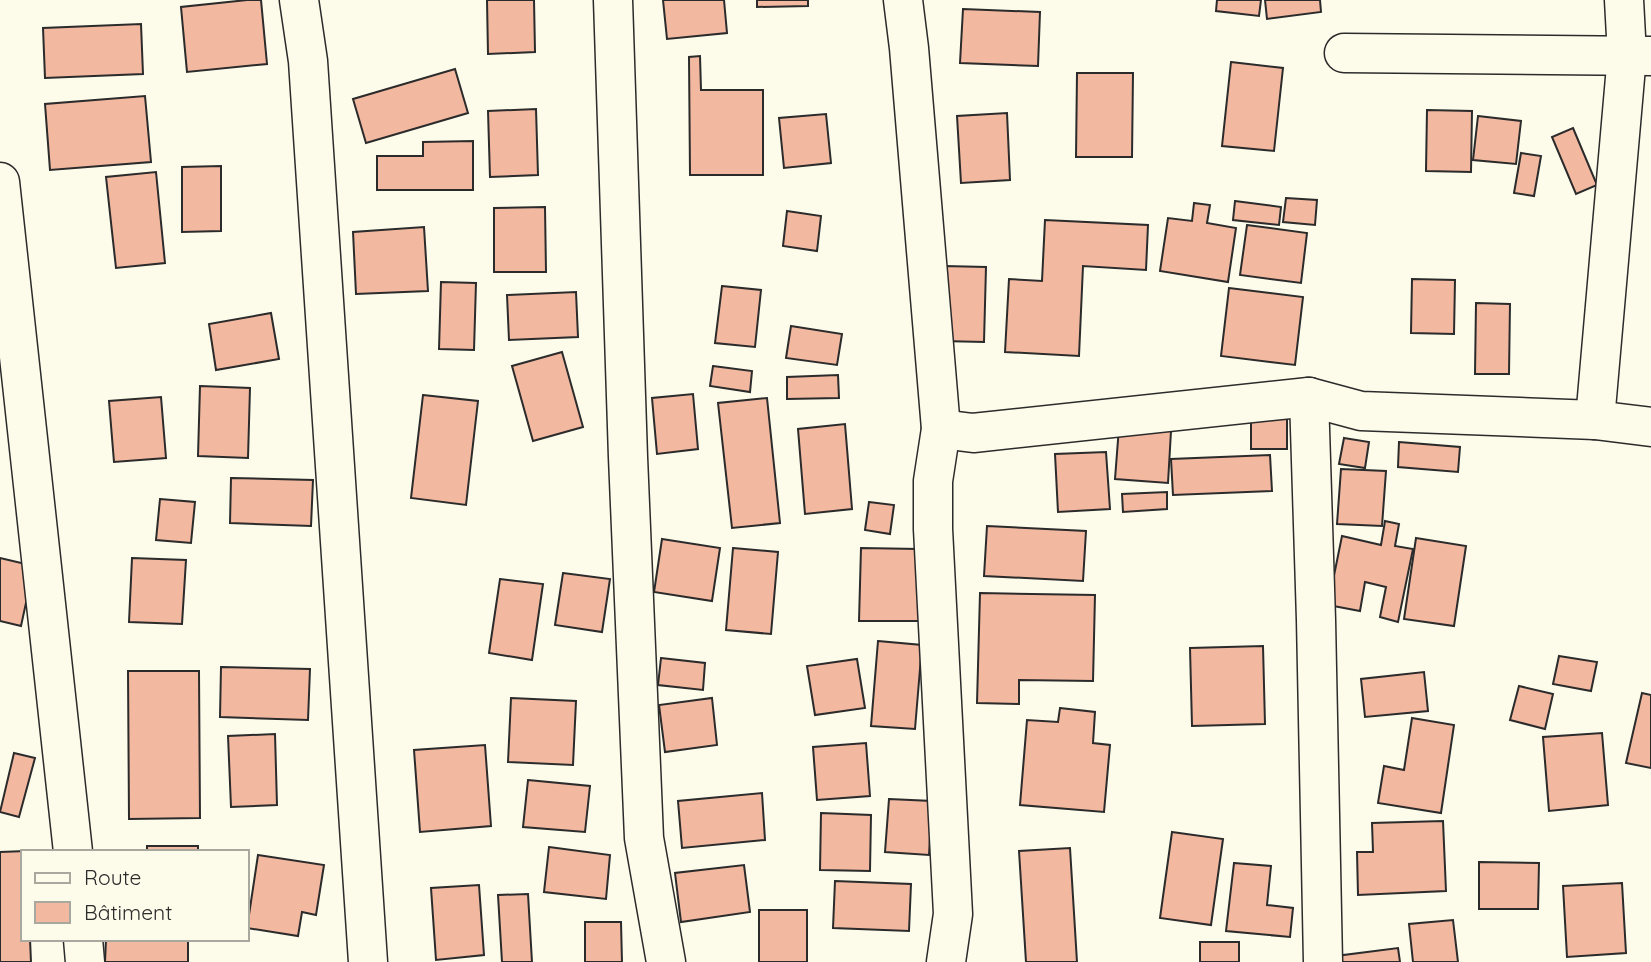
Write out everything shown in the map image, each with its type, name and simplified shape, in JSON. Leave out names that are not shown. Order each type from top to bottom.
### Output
[{"type":"street","points":[[299,0],[308,61],[368,962]]},
{"type":"street","points":[[613,0],[644,838],[666,962]]},
{"type":"street","points":[[902,0],[909,48],[941,429],[933,481],[933,529],[953,914],[946,962]]},
{"type":"street","points":[[1595,420],[1639,56],[1624,0]]},
{"type":"street","points":[[1344,53],[1639,56]]},
{"type":"street","points":[[0,182],[73,850]]},
{"type":"street","points":[[941,429],[973,433],[1309,397],[1361,411],[1595,420],[1651,427]]},
{"type":"street","points":[[1309,397],[1317,634],[1323,962]]},
{"type":"street","points":[[83,941],[85,962]]},
{"type":"building","points":[[261,0],[267,64],[187,72],[181,7]]},
{"type":"building","points":[[487,0],[534,0],[535,52],[488,54]]},
{"type":"building","points":[[663,0],[724,0],[727,33],[667,39]]},
{"type":"building","points":[[757,0],[808,0],[808,6],[757,7]]},
{"type":"building","points":[[1217,0],[1261,0],[1259,16],[1216,11]]},
{"type":"building","points":[[1265,0],[1320,0],[1321,12],[1267,19]]},
{"type":"building","points":[[963,9],[1040,12],[1038,66],[960,63]]},
{"type":"building","points":[[141,24],[143,74],[45,78],[43,28]]},
{"type":"building","points":[[700,56],[701,90],[763,90],[763,175],[690,175],[689,57]]},
{"type":"building","points":[[1231,62],[1283,68],[1274,151],[1222,146]]},
{"type":"building","points":[[455,69],[468,113],[366,143],[353,99]]},
{"type":"building","points":[[1077,73],[1133,73],[1132,157],[1076,157]]},
{"type":"building","points":[[145,96],[151,162],[50,170],[45,104]]},
{"type":"building","points":[[536,109],[538,175],[490,177],[488,111]]},
{"type":"building","points":[[1427,110],[1472,111],[1471,172],[1426,171]]},
{"type":"building","points":[[1007,113],[1010,180],[961,183],[957,116]]},
{"type":"building","points":[[826,114],[831,163],[784,168],[779,118]]},
{"type":"building","points":[[1478,116],[1521,121],[1516,164],[1473,160]]},
{"type":"building","points":[[1573,128],[1597,185],[1576,194],[1552,137]]},
{"type":"building","points":[[473,141],[473,190],[377,190],[377,156],[423,156],[423,142]]},
{"type":"building","points":[[1521,153],[1541,156],[1534,196],[1514,193]]},
{"type":"building","points":[[221,166],[221,231],[182,232],[182,167]]},
{"type":"building","points":[[156,172],[165,263],[116,268],[106,177]]},
{"type":"building","points":[[1286,198],[1317,200],[1315,225],[1283,222]]},
{"type":"building","points":[[1235,201],[1281,207],[1279,225],[1233,220]]},
{"type":"building","points":[[1194,203],[1210,205],[1207,223],[1236,228],[1228,282],[1160,271],[1168,218],[1192,221]]},
{"type":"building","points":[[545,207],[546,272],[494,272],[494,208]]},
{"type":"building","points":[[787,211],[821,216],[817,251],[783,246]]},
{"type":"building","points":[[1045,220],[1148,225],[1146,270],[1083,266],[1079,356],[1005,352],[1009,279],[1042,281]]},
{"type":"building","points":[[1247,225],[1307,233],[1301,283],[1240,275]]},
{"type":"building","points":[[424,227],[428,291],[356,294],[353,232]]},
{"type":"building","points":[[944,266],[986,267],[984,342],[942,341]]},
{"type":"building","points":[[1412,279],[1455,280],[1454,334],[1411,333]]},
{"type":"building","points":[[441,282],[476,283],[474,350],[439,349]]},
{"type":"building","points":[[722,286],[761,290],[755,347],[715,343]]},
{"type":"building","points":[[1229,288],[1303,297],[1295,365],[1221,356]]},
{"type":"building","points":[[576,292],[578,337],[509,340],[507,295]]},
{"type":"building","points":[[1476,303],[1510,304],[1509,374],[1475,374]]},
{"type":"building","points":[[271,313],[279,359],[216,370],[209,324]]},
{"type":"building","points":[[791,326],[842,334],[837,365],[786,358]]},
{"type":"building","points":[[562,352],[583,427],[533,441],[512,366]]},
{"type":"building","points":[[713,366],[752,371],[750,392],[710,386]]},
{"type":"building","points":[[838,375],[839,398],[787,399],[787,377]]},
{"type":"building","points":[[200,386],[250,388],[248,458],[198,456]]},
{"type":"building","points":[[693,394],[698,449],[657,454],[652,398]]},
{"type":"building","points":[[423,395],[478,401],[466,505],[411,498]]},
{"type":"building","points":[[161,397],[166,458],[114,462],[109,401]]},
{"type":"building","points":[[767,398],[780,523],[732,528],[718,403]]},
{"type":"building","points":[[1251,418],[1287,418],[1287,449],[1251,449]]},
{"type":"building","points":[[845,424],[852,509],[805,514],[798,429]]},
{"type":"building","points":[[1119,427],[1171,431],[1168,483],[1115,479]]},
{"type":"building","points":[[1344,438],[1369,442],[1365,468],[1339,464]]},
{"type":"building","points":[[1399,442],[1460,447],[1458,472],[1398,467]]},
{"type":"building","points":[[1106,452],[1110,509],[1058,512],[1055,454]]},
{"type":"building","points":[[1270,455],[1272,491],[1173,495],[1171,459]]},
{"type":"building","points":[[1341,469],[1386,471],[1382,526],[1337,524]]},
{"type":"building","points":[[231,478],[313,480],[311,526],[230,523]]},
{"type":"building","points":[[1167,492],[1167,509],[1123,512],[1122,494]]},
{"type":"building","points":[[160,499],[195,502],[191,543],[156,540]]},
{"type":"building","points":[[869,502],[894,505],[890,534],[865,530]]},
{"type":"building","points":[[1385,521],[1399,524],[1395,546],[1413,549],[1398,622],[1380,617],[1386,587],[1365,582],[1360,611],[1328,605],[1342,536],[1381,545]]},
{"type":"building","points":[[987,526],[1086,531],[1083,581],[984,576]]},
{"type":"building","points":[[1416,538],[1466,546],[1454,626],[1404,619]]},
{"type":"building","points":[[662,539],[720,548],[712,601],[654,592]]},
{"type":"building","points":[[733,548],[778,552],[771,634],[726,630]]},
{"type":"building","points":[[861,548],[919,549],[919,621],[859,621]]},
{"type":"building","points":[[0,558],[34,566],[21,626],[0,621]]},
{"type":"building","points":[[132,558],[186,560],[182,624],[129,622]]},
{"type":"building","points":[[563,573],[610,579],[602,632],[555,625]]},
{"type":"building","points":[[500,579],[543,584],[532,660],[489,653]]},
{"type":"building","points":[[980,593],[1095,595],[1093,681],[1019,680],[1019,704],[977,703]]},
{"type":"building","points":[[878,641],[922,645],[915,729],[871,726]]},
{"type":"building","points":[[1263,646],[1265,724],[1192,726],[1190,648]]},
{"type":"building","points":[[1559,656],[1597,662],[1591,691],[1553,684]]},
{"type":"building","points":[[661,658],[705,663],[703,690],[658,685]]},
{"type":"building","points":[[857,659],[865,708],[815,715],[807,666]]},
{"type":"building","points":[[221,667],[310,669],[308,720],[220,717]]},
{"type":"building","points":[[128,671],[199,671],[200,818],[129,819]]},
{"type":"building","points":[[1424,672],[1428,711],[1365,717],[1361,679]]},
{"type":"building","points":[[1519,686],[1553,694],[1545,729],[1510,720]]},
{"type":"building","points":[[1642,693],[1651,695],[1651,768],[1626,763]]},
{"type":"building","points":[[511,698],[576,701],[573,765],[508,762]]},
{"type":"building","points":[[712,698],[717,745],[665,752],[659,705]]},
{"type":"building","points":[[1060,708],[1095,712],[1093,743],[1110,745],[1104,812],[1020,805],[1027,720],[1058,722]]},
{"type":"building","points":[[1412,718],[1454,725],[1441,813],[1378,803],[1384,766],[1404,770]]},
{"type":"building","points":[[1602,733],[1608,805],[1549,811],[1543,737]]},
{"type":"building","points":[[275,734],[277,805],[231,807],[228,736]]},
{"type":"building","points":[[866,743],[870,796],[817,800],[813,747]]},
{"type":"building","points":[[485,745],[491,826],[420,832],[414,750]]},
{"type":"building","points":[[14,753],[35,758],[19,817],[0,812]]},
{"type":"building","points":[[528,780],[590,786],[585,832],[523,827]]},
{"type":"building","points":[[762,793],[765,840],[682,848],[678,801]]},
{"type":"building","points":[[889,799],[932,801],[929,855],[885,852]]},
{"type":"building","points":[[821,813],[871,815],[870,871],[820,870]]},
{"type":"building","points":[[1443,821],[1446,891],[1358,895],[1357,852],[1373,852],[1372,823]]},
{"type":"building","points":[[1172,832],[1223,839],[1211,925],[1160,918]]},
{"type":"building","points":[[147,846],[198,846],[198,850],[147,850]]},
{"type":"building","points":[[549,847],[610,855],[606,899],[544,892]]},
{"type":"building","points":[[1070,848],[1077,962],[1026,962],[1019,851]]},
{"type":"building","points":[[21,851],[21,941],[30,941],[31,962],[0,962],[0,852]]},
{"type":"building","points":[[258,855],[324,865],[316,915],[302,912],[298,936],[248,928]]},
{"type":"building","points":[[1479,862],[1539,863],[1538,909],[1479,909]]},
{"type":"building","points":[[1234,863],[1271,866],[1267,905],[1293,908],[1290,937],[1226,931]]},
{"type":"building","points":[[744,865],[750,912],[681,922],[675,873]]},
{"type":"building","points":[[835,881],[911,884],[909,931],[833,928]]},
{"type":"building","points":[[1622,883],[1626,953],[1567,957],[1563,886]]},
{"type":"building","points":[[479,885],[484,955],[436,960],[431,888]]},
{"type":"building","points":[[528,894],[532,962],[502,962],[498,895]]},
{"type":"building","points":[[759,910],[807,910],[807,962],[759,962]]},
{"type":"building","points":[[1453,920],[1458,962],[1413,962],[1409,924]]},
{"type":"building","points":[[585,922],[621,922],[622,962],[585,962]]},
{"type":"building","points":[[106,941],[188,941],[188,962],[105,962]]},
{"type":"building","points":[[1200,942],[1239,942],[1239,962],[1200,962]]},
{"type":"building","points":[[1398,948],[1400,962],[1336,962],[1336,956]]}]
